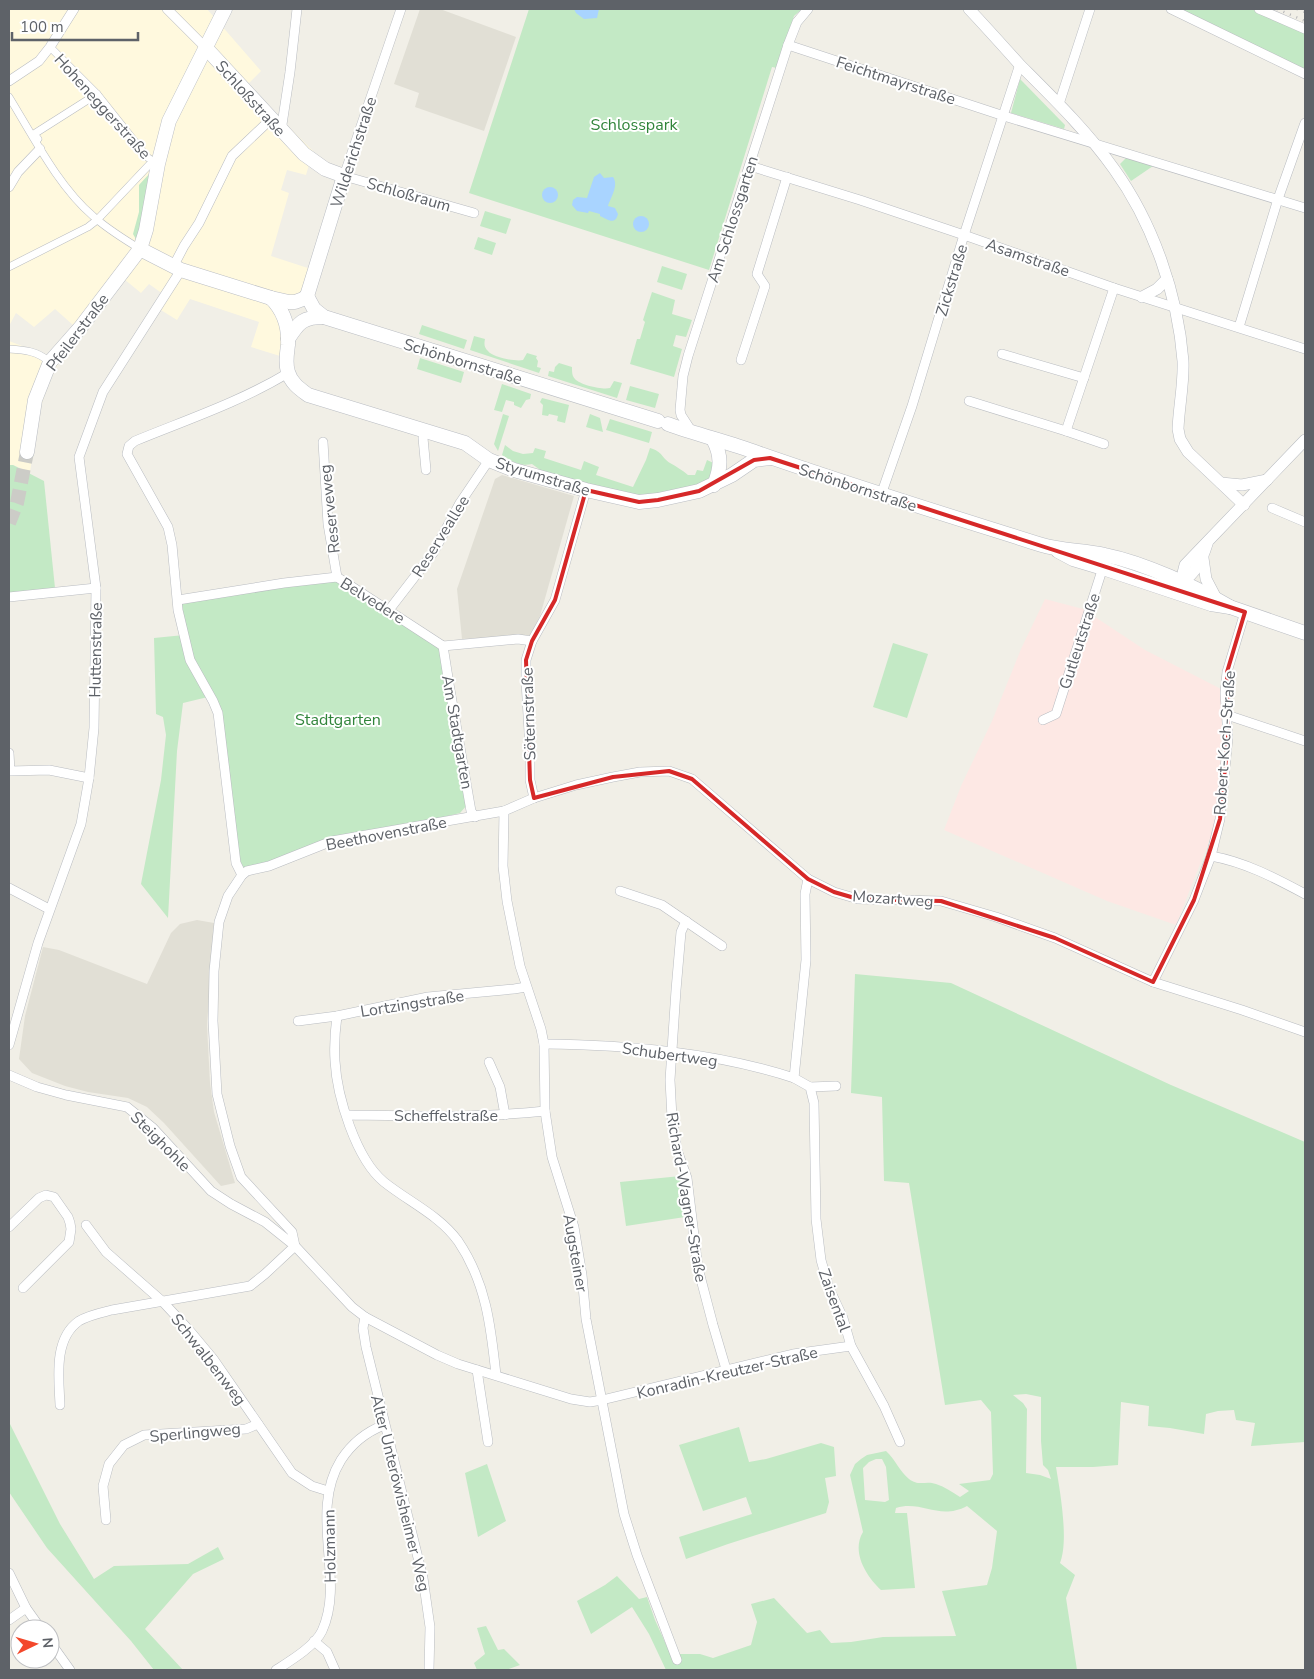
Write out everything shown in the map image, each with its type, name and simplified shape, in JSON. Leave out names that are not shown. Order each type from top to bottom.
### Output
[{"type":"main road","points":[[226,9],[169,121],[158,164],[146,230],[140,249],[177,268],[271,298],[295,302],[307,296],[314,309],[324,317]]},
{"type":"main road","name":"Schloßstraße","points":[[206,48],[304,154],[325,169],[344,176]]},
{"type":"main road","name":"Wilderichstraße","points":[[307,296],[344,176]]},
{"type":"main road","name":"Pfeilerstraße","points":[[28,452],[35,400],[50,362],[80,328],[140,249]]},
{"type":"main road","points":[[271,298],[278,305],[285,318],[288,339],[288,373]]},
{"type":"main road","points":[[288,339],[298,324],[306,318],[324,317]]},
{"type":"main road","name":"Schönbornstraße","points":[[324,317],[663,423],[881,495],[1048,546],[1104,561],[1148,568],[1179,588]]},
{"type":"main road","name":"Styrumstraße","points":[[288,373],[295,385],[308,395],[465,443],[489,460],[514,470],[586,490],[639,502],[699,491],[714,485],[754,460],[770,458]]},
{"type":"main road","points":[[713,439],[719,449],[721,460],[714,485]]},
{"type":"main road","points":[[1179,588],[1217,600],[1230,607]]},
{"type":"main road","points":[[1179,588],[1211,604],[1230,607],[1305,633]]},
{"type":"street","points":[[9,81],[38,61],[50,47],[74,9]]},
{"type":"street","name":"Schloßstraße","points":[[167,9],[206,48]]},
{"type":"street","points":[[281,131],[297,9]]},
{"type":"street","name":"Wilderichstraße","points":[[344,176],[401,9]]},
{"type":"street","name":"Am Schlossgarten","points":[[693,433],[681,415],[680,403],[683,376],[696,330],[788,45],[797,22],[808,9]]},
{"type":"street","points":[[969,9],[1095,144],[1114,169],[1140,211],[1167,279],[1181,344],[1183,363],[1178,429],[1180,439],[1188,452],[1244,505]]},
{"type":"street","points":[[1059,104],[1090,9]]},
{"type":"street","points":[[1171,9],[1305,74]]},
{"type":"street","points":[[1259,9],[1305,29]]},
{"type":"street","name":"Feichtmayrstraße","points":[[788,45],[1095,144]]},
{"type":"street","name":"Hoheneggerstraße","points":[[50,47],[97,94],[147,157],[158,164]]},
{"type":"street","name":"Zickstraße","points":[[881,495],[912,406],[964,235],[1020,64]]},
{"type":"street","points":[[9,187],[38,145],[39,140],[34,134],[97,94]]},
{"type":"street","points":[[9,97],[38,145],[74,197],[97,220],[140,249]]},
{"type":"street","name":"Huttenstraße","points":[[9,1045],[23,991],[49,909],[81,824],[89,778],[94,728],[96,588],[79,457],[103,392],[160,304],[177,268],[184,246],[199,223],[232,156],[271,119]]},
{"type":"street","points":[[1239,327],[1278,199],[1305,123]]},
{"type":"street","points":[[1095,144],[1305,208]]},
{"type":"street","points":[[9,267],[88,227],[97,220],[149,165],[158,164]]},
{"type":"street","name":"Asamstraße","points":[[750,166],[964,235],[1174,308],[1305,349]]},
{"type":"street","name":"Schloßraum","points":[[344,176],[474,213]]},
{"type":"street","points":[[741,360],[765,286],[757,274],[787,178]]},
{"type":"street","points":[[1142,297],[1157,289],[1167,279]]},
{"type":"street","points":[[1066,432],[1114,288]]},
{"type":"street","points":[[9,350],[30,350],[43,356],[50,362]]},
{"type":"street","points":[[1002,354],[1084,378]]},
{"type":"street","points":[[60,1405],[59,1370],[61,1352],[67,1335],[77,1322],[112,1310],[250,1286],[295,1246],[292,1232],[240,1177],[217,1094],[213,1021],[214,971],[219,922],[228,896],[242,875],[236,863],[218,713],[190,660],[178,600],[172,545],[168,527],[127,454],[129,446],[135,441],[270,384],[288,373]]},
{"type":"street","points":[[969,401],[1104,444]]},
{"type":"street","points":[[424,432],[426,470]]},
{"type":"street","name":"Reserveweg","points":[[323,442],[328,524],[337,576]]},
{"type":"street","points":[[1179,588],[1185,565],[1304,444]]},
{"type":"street","name":"Reserveallee","points":[[389,610],[433,553],[460,503],[489,460]]},
{"type":"street","points":[[1221,482],[1242,485],[1267,480]]},
{"type":"street","name":"Söternstraße","points":[[534,798],[530,780],[526,660],[532,641],[555,600],[586,490]]},
{"type":"street","points":[[1272,508],[1305,522]]},
{"type":"street","points":[[1179,588],[1194,573],[1203,558],[1207,542]]},
{"type":"street","points":[[1203,558],[1208,585],[1217,600]]},
{"type":"street","name":"Gutleutstraße","points":[[1043,720],[1056,714],[1104,561]]},
{"type":"street","name":"Belvedere","points":[[178,600],[337,576],[444,646]]},
{"type":"street","points":[[9,597],[96,588]]},
{"type":"street","name":"Robert-Koch-Straße","points":[[1152,982],[1194,900],[1211,856],[1223,801],[1228,738],[1225,693],[1227,672],[1245,612]]},
{"type":"street","points":[[444,646],[518,638],[532,641]]},
{"type":"street","name":"Am Stadtgarten","points":[[444,646],[472,811],[475,817]]},
{"type":"street","points":[[1227,715],[1305,741]]},
{"type":"street","points":[[9,754],[9,772],[49,770],[89,778]]},
{"type":"street","name":"Mozartweg","points":[[504,811],[534,798],[576,785],[640,772],[669,771],[692,779],[808,879],[834,892],[858,899],[940,901],[996,917],[1055,938],[1152,982],[1305,1032]]},
{"type":"street","name":"Beethovenstraße","points":[[242,875],[247,871],[269,866],[332,841],[504,811]]},
{"type":"street","name":"Augsteiner","points":[[504,811],[503,866],[507,901],[516,950],[526,987],[538,1016],[544,1044],[544,1112],[552,1158],[574,1227],[582,1275],[586,1319],[627,1527],[677,1660]]},
{"type":"street","points":[[1211,856],[1241,864],[1305,894]]},
{"type":"street","points":[[808,879],[805,894],[806,960],[794,1078],[810,1087],[836,1086]]},
{"type":"street","points":[[9,888],[49,909]]},
{"type":"street","points":[[620,891],[662,905],[722,946]]},
{"type":"street","name":"Richard-Wagner-Straße","points":[[686,921],[681,932],[672,1051],[670,1089],[672,1118],[675,1142],[687,1178],[698,1268],[712,1325],[726,1369]]},
{"type":"street","name":"Lortzingstraße","points":[[298,1021],[337,1016],[428,997],[526,987]]},
{"type":"street","points":[[337,1016],[334,1036],[339,1090],[362,1154],[374,1173],[384,1182],[442,1224],[457,1240],[473,1266],[487,1309],[496,1375]]},
{"type":"street","name":"Schubertweg","points":[[544,1044],[612,1046],[672,1051],[752,1067],[794,1078]]},
{"type":"street","points":[[489,1062],[500,1087],[505,1115]]},
{"type":"street","name":"Steighohle","points":[[9,1075],[44,1089],[66,1095],[127,1107],[153,1128],[211,1191],[265,1222],[295,1246]]},
{"type":"street","name":"Zaisental","points":[[810,1087],[814,1103],[816,1219],[821,1260],[829,1288],[852,1346],[884,1406],[900,1442]]},
{"type":"street","name":"Scheffelstraße","points":[[347,1115],[505,1115],[544,1112]]},
{"type":"street","points":[[9,1227],[38,1198],[46,1195],[54,1197],[70,1223],[71,1237],[69,1242],[23,1288]]},
{"type":"street","name":"Schwalbenweg","points":[[86,1225],[106,1252],[163,1302],[214,1360],[292,1473],[312,1486],[328,1491]]},
{"type":"street","name":"Konradin-Kreutzer-Straße","points":[[295,1246],[352,1307],[365,1317],[458,1364],[571,1399],[590,1402],[602,1400],[794,1354],[852,1346]]},
{"type":"street","name":"Alter Unteröwisheimer Weg","points":[[365,1317],[363,1328],[364,1340],[424,1585],[430,1627],[429,1670]]},
{"type":"street","points":[[477,1370],[488,1442]]},
{"type":"street","name":"Sperlingweg","points":[[106,1520],[103,1486],[109,1464],[124,1445],[144,1435],[237,1430],[246,1429],[258,1424]]},
{"type":"street","name":"Holzmann","points":[[276,1670],[293,1659],[321,1633],[328,1615],[330,1598],[327,1537],[328,1491],[337,1467],[348,1449],[371,1430],[384,1425]]},
{"type":"street","points":[[9,1573],[33,1619]]},
{"type":"street","points":[[9,1620],[26,1608]]},
{"type":"street","points":[[314,1641],[327,1652],[335,1670]]},
{"type":"street","points":[[60,1656],[70,1670]]},
{"type":"highlighted area","points":[[770,458],[1245,612],[1227,672],[1228,738],[1220,819],[1194,900],[1153,982],[1055,938],[941,901],[858,899],[834,892],[808,879],[692,779],[669,771],[613,777],[534,798],[530,780],[526,660],[532,641],[555,600],[586,490],[639,502],[658,500],[699,491],[754,460]]},
{"type":"shaded area","points":[[9,9],[207,9],[261,71],[247,85],[313,151],[306,175],[287,170],[281,190],[289,193],[271,256],[317,271],[310,296],[282,304],[285,331],[280,356],[251,347],[259,322],[190,299],[177,320],[156,307],[163,294],[149,284],[141,293],[124,279],[82,333],[55,309],[34,327],[16,313],[9,326]]},
{"type":"shaded area","points":[[420,9],[440,9],[516,37],[484,131],[415,107],[419,93],[394,84]]},
{"type":"shaded area","points":[[9,341],[46,355],[59,363],[51,378],[39,412],[30,472],[9,465]]},
{"type":"shaded area","points":[[502,475],[574,496],[540,616],[531,635],[462,639],[457,589],[495,479]]},
{"type":"shaded area","points":[[1045,599],[1083,609],[1145,650],[1221,689],[1223,767],[1215,826],[1176,925],[1107,901],[944,830],[961,786],[992,721],[1021,649]]},
{"type":"shaded area","points":[[197,920],[214,923],[207,1026],[210,1083],[214,1112],[235,1183],[221,1186],[147,1107],[128,1098],[88,1092],[65,1086],[32,1073],[19,1059],[25,1016],[43,947],[59,950],[147,984],[171,933],[180,924]]},
{"type":"green space","name":"Schlosspark","points":[[529,9],[802,9],[794,16],[777,68],[772,67],[709,270],[469,193]]},
{"type":"green space","points":[[1180,9],[1254,9],[1305,31],[1305,69]]},
{"type":"green space","points":[[1020,79],[1065,125],[1064,129],[1011,113]]},
{"type":"green space","points":[[1128,156],[1156,164],[1131,181],[1120,164]]},
{"type":"green space","points":[[150,173],[147,208],[137,241],[133,234],[139,212],[139,185]]},
{"type":"green space","points":[[485,211],[511,219],[506,234],[480,226]]},
{"type":"green space","points":[[478,237],[496,243],[492,255],[474,249]]},
{"type":"green space","points":[[662,266],[687,274],[682,290],[657,282]]},
{"type":"green space","points":[[652,292],[675,300],[672,314],[692,320],[686,337],[676,335],[673,346],[682,349],[674,377],[630,364],[637,339],[640,339],[645,322],[643,320]]},
{"type":"green space","points":[[422,325],[467,340],[464,349],[419,334]]},
{"type":"green space","points":[[474,336],[485,339],[487,350],[499,357],[510,360],[523,360],[527,353],[537,356],[537,367],[541,368],[539,373],[470,350]]},
{"type":"green space","points":[[420,358],[464,372],[461,383],[417,369]]},
{"type":"green space","points":[[559,363],[572,367],[574,378],[586,385],[597,388],[610,388],[614,381],[622,383],[617,398],[548,376],[549,371],[554,372],[555,367]]},
{"type":"green space","points":[[502,384],[531,394],[530,399],[526,400],[521,408],[514,405],[514,402],[506,400],[502,412],[494,410]]},
{"type":"green space","points":[[630,386],[659,394],[655,408],[626,400]]},
{"type":"green space","points":[[542,398],[569,405],[565,423],[557,421],[558,416],[542,415],[543,405],[540,402]]},
{"type":"green space","points":[[503,414],[509,416],[498,451],[494,444]]},
{"type":"green space","points":[[590,414],[600,418],[603,432],[586,427]]},
{"type":"green space","points":[[610,419],[652,432],[649,443],[606,430]]},
{"type":"green space","points":[[505,445],[513,451],[523,454],[533,453],[535,448],[546,451],[544,458],[581,470],[584,461],[599,467],[596,475],[633,487],[650,448],[660,453],[667,461],[688,475],[695,475],[697,470],[703,471],[707,460],[720,466],[710,481],[702,481],[699,491],[649,496],[633,495],[543,472],[532,464],[516,463],[502,455]]},
{"type":"green space","points":[[9,465],[13,465],[44,481],[55,588],[9,594]]},
{"type":"green space","name":"Stadtgarten","points":[[336,579],[445,644],[467,805],[460,813],[403,827],[331,840],[268,863],[242,869],[238,861],[212,696],[183,703],[177,751],[168,918],[141,884],[161,780],[166,735],[163,717],[156,714],[154,638],[184,635],[180,603]]},
{"type":"green space","points":[[893,643],[928,654],[907,718],[873,707]]},
{"type":"green space","points":[[855,974],[951,983],[1171,1085],[1305,1142],[1305,1442],[1251,1446],[1255,1423],[1236,1420],[1234,1410],[1206,1414],[1204,1434],[1148,1426],[1149,1406],[1121,1402],[1118,1465],[1056,1467],[1064,1529],[1063,1554],[1060,1563],[1075,1575],[1066,1598],[1077,1670],[666,1670],[649,1634],[632,1607],[591,1634],[577,1601],[617,1576],[639,1599],[647,1597],[673,1660],[680,1654],[700,1654],[713,1658],[751,1645],[757,1622],[751,1604],[774,1598],[807,1633],[820,1630],[831,1643],[883,1637],[956,1636],[942,1591],[987,1585],[992,1568],[997,1531],[967,1506],[948,1512],[914,1506],[896,1508],[895,1513],[907,1513],[915,1588],[881,1590],[870,1578],[859,1555],[860,1540],[863,1532],[850,1475],[855,1464],[867,1455],[886,1451],[909,1479],[916,1483],[936,1484],[960,1497],[969,1491],[959,1484],[990,1480],[993,1474],[991,1412],[981,1400],[945,1405],[909,1183],[884,1181],[882,1097],[851,1093]],"holes":[[[1026,1394],[1041,1397],[1043,1465],[1048,1470],[1051,1479],[1026,1473],[1027,1409],[1013,1395]],[[882,1459],[886,1467],[889,1500],[885,1502],[865,1500],[863,1468],[869,1462]]]},
{"type":"green space","points":[[681,1176],[685,1217],[626,1226],[620,1182]]},
{"type":"green space","points":[[9,1422],[60,1524],[94,1579],[114,1566],[188,1564],[218,1547],[224,1559],[193,1574],[145,1629],[183,1670],[154,1670],[131,1641],[47,1548],[9,1492]]},
{"type":"green space","points":[[739,1427],[749,1462],[821,1443],[834,1447],[836,1476],[825,1478],[829,1502],[826,1513],[686,1559],[679,1537],[752,1514],[746,1497],[703,1511],[679,1445]]},
{"type":"green space","points":[[487,1464],[506,1521],[478,1537],[465,1473]]},
{"type":"green space","points":[[486,1626],[498,1650],[504,1649],[520,1665],[506,1670],[477,1670],[474,1663],[485,1654],[477,1628]]},
{"type":"water","points":[[574,9],[599,9],[597,18],[584,19]]},
{"type":"water","points":[[600,173],[604,178],[613,177],[615,180],[614,191],[608,206],[615,208],[618,214],[617,218],[613,221],[600,216],[600,214],[589,211],[588,213],[577,211],[572,205],[573,200],[577,197],[587,198],[594,177]]},
{"type":"water","points":[[550,187],[558,195],[550,203],[542,195]]},
{"type":"water","points":[[641,216],[649,224],[641,232],[633,224]]},
{"type":"tunnel","points":[[9,523],[17,503],[27,452]]},
{"type":"railway","points":[[1277,9],[1305,21]]},
{"type":"railway","points":[[1297,9],[1305,12]]}]
